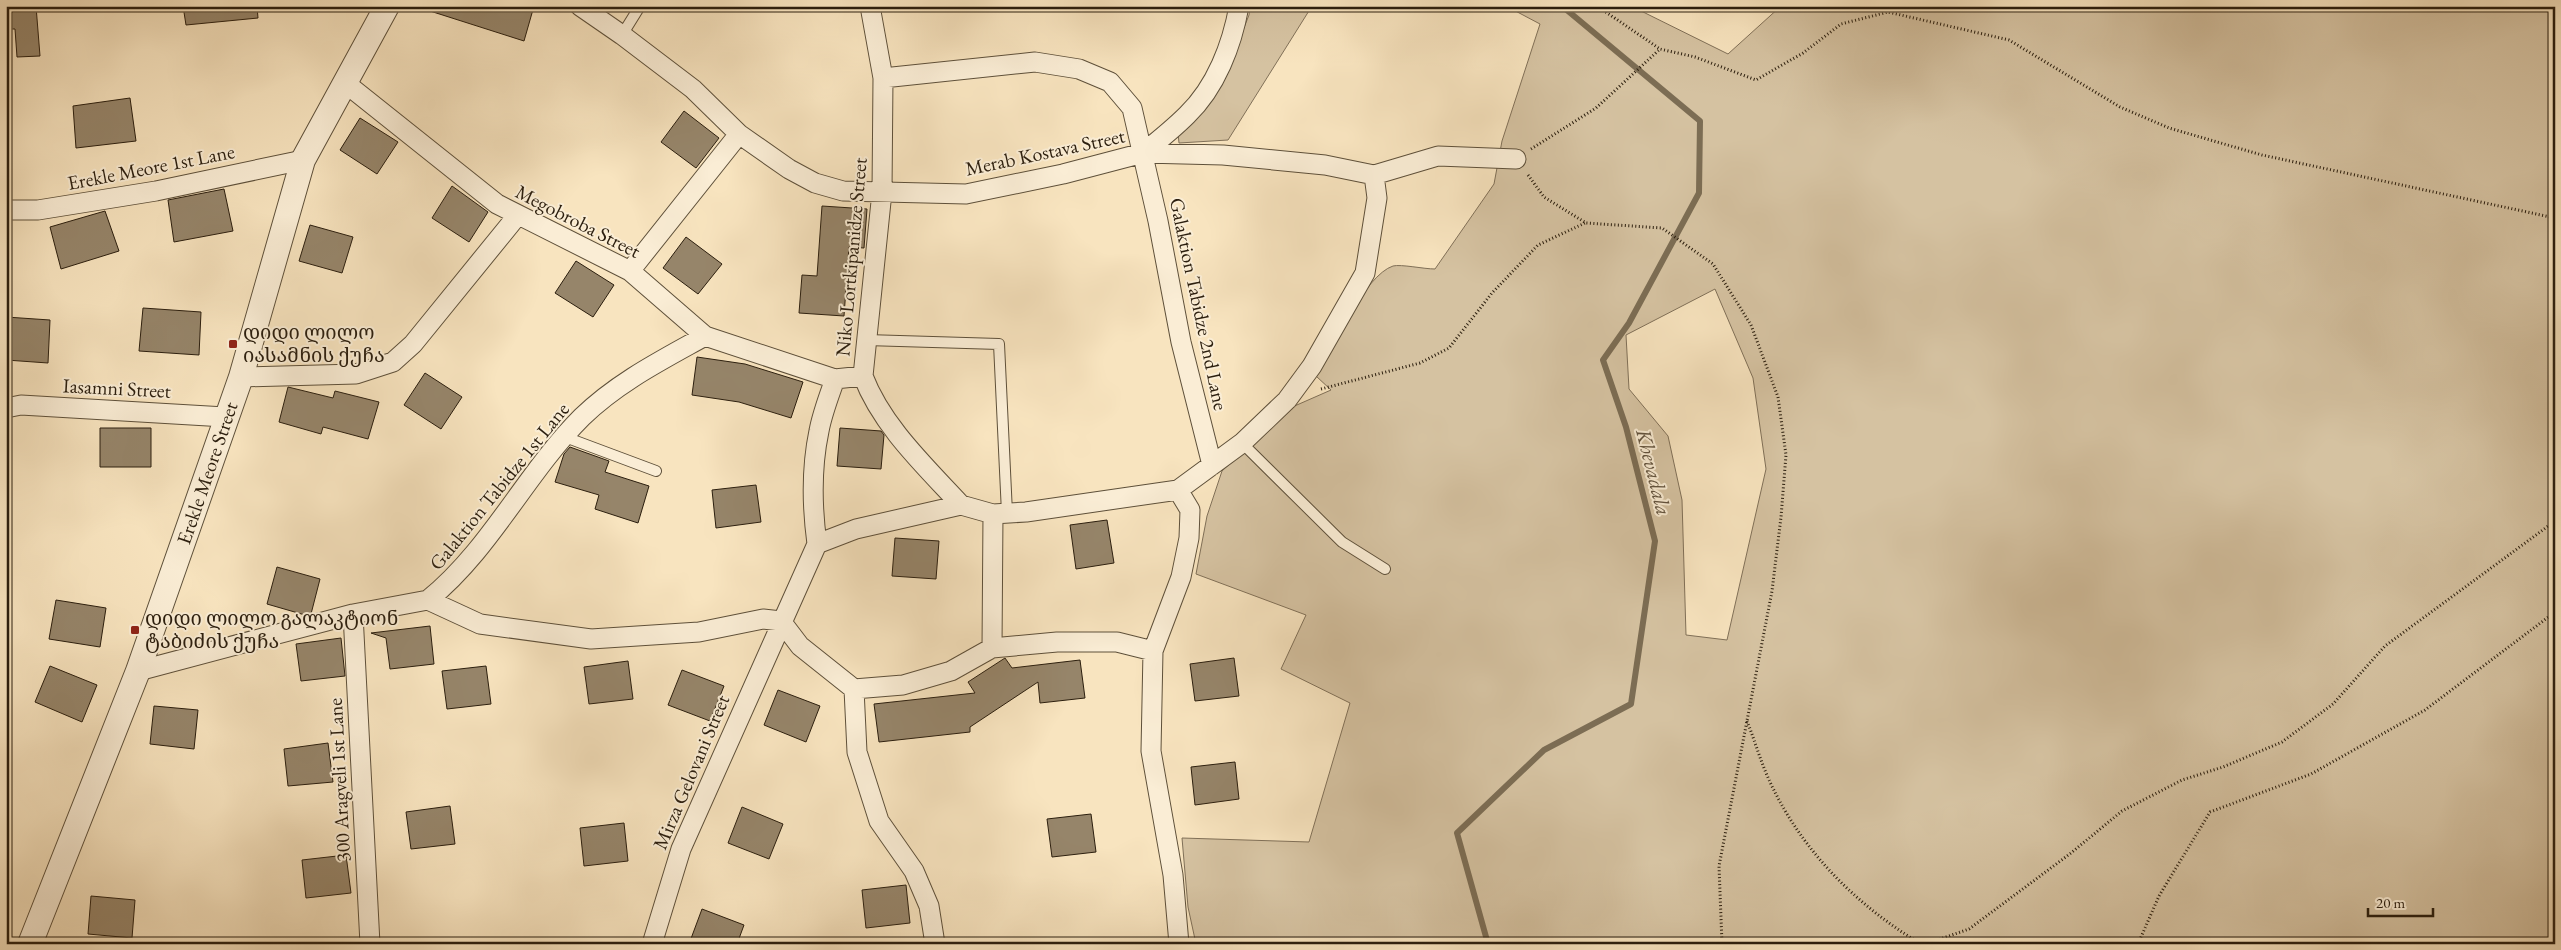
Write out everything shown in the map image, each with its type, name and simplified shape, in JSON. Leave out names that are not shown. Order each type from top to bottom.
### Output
[{"type":"street","name":"Erekle Meore Street","points":[[30,944],[138,671],[225,417],[241,377],[303,160],[387,6]]},
{"type":"street","name":"Merab Kostava Street","points":[[580,6],[622,35],[692,89],[739,134],[789,169],[815,183],[843,191],[966,194],[1063,174],[1143,153],[1223,155],[1297,162],[1325,165],[1374,175],[1438,156],[1516,159]]},
{"type":"street","name":"Niko Lortkipanidze Street","points":[[816,544],[813,517],[813,473],[819,431],[835,379],[863,376],[882,192],[883,78],[870,6]]},
{"type":"street","points":[[1143,153],[1188,114],[1214,79],[1233,38],[1239,6]]},
{"type":"street","name":"Galaktion Tabidze 2nd Lane","points":[[883,78],[1035,62],[1079,69],[1110,82],[1132,108],[1143,153],[1181,342],[1212,465]]},
{"type":"street","name":"Megobroba Street","points":[[344,82],[497,204],[517,216],[630,271],[705,336],[835,379]]},
{"type":"street","points":[[630,271],[739,134]]},
{"type":"street","name":"Erekle Meore 1st Lane","points":[[6,210],[38,210],[156,191],[303,160]]},
{"type":"street","points":[[816,544],[856,529],[961,505],[1000,513],[1105,501],[1178,490],[1242,443],[1286,400],[1312,366],[1365,273],[1377,198],[1374,175]]},
{"type":"street","points":[[241,377],[356,374],[393,362],[413,344],[517,216]]},
{"type":"street","name":"Galaktion Tabidze 1st Lane","points":[[428,600],[446,586],[476,553],[582,417],[634,375],[705,336]]},
{"type":"street","points":[[863,376],[871,397],[886,419],[961,505]]},
{"type":"street","name":"Iasamni Street","points":[[6,408],[21,405],[225,417]]},
{"type":"street","points":[[1178,490],[1190,510],[1189,538],[1182,577],[1153,651],[1151,751],[1173,875],[1179,944]]},
{"type":"street","points":[[992,648],[1000,513]]},
{"type":"street","name":"Mirza Gelovani Street","points":[[652,944],[680,849],[780,621],[816,544]]},
{"type":"street","points":[[138,671],[353,614],[428,600],[480,624],[591,639],[698,632],[763,619],[780,621],[800,646],[854,689],[903,685],[951,671],[992,648],[1057,642],[1118,642],[1153,651]]},
{"type":"street","name":"300 Aragveli 1st Lane","points":[[353,614],[370,944]]},
{"type":"street","points":[[854,689],[858,752],[879,821],[914,871],[929,906],[935,944]]},
{"type":"lane","points":[[622,35],[640,6]]},
{"type":"lane","points":[[866,340],[999,344],[1000,513]]},
{"type":"lane","points":[[565,437],[656,471]]},
{"type":"lane","points":[[1242,443],[1342,542],[1385,569]]},
{"type":"path","points":[[1597,6],[1660,49],[1696,57],[1756,80],[1803,54],[1841,24],[1888,12],[2009,40],[2120,107],[2168,128],[2281,159],[2555,218]]},
{"type":"path","points":[[1660,49],[1596,108],[1516,159],[1544,197],[1586,223],[1662,228],[1713,264],[1751,325],[1778,396],[1786,455],[1781,518],[1772,591],[1719,866],[1722,944]]},
{"type":"path","points":[[1286,400],[1420,363],[1449,348],[1492,293],[1538,245],[1586,223]]},
{"type":"path","points":[[1926,944],[1969,929],[2071,853],[2122,811],[2182,780],[2223,767],[2282,742],[2333,704],[2385,646],[2555,521]]},
{"type":"path","points":[[2138,944],[2158,896],[2210,812],[2311,774],[2425,710],[2555,612]]},
{"type":"path","points":[[1747,720],[1770,782],[1800,835],[1840,883],[1888,924],[1920,944]]},
{"type":"shaded area","points":[[1250,6],[1312,6],[1228,140],[1179,143],[1178,133],[1199,116],[1228,68],[1249,15]]},
{"type":"shaded area","points":[[1506,6],[1631,6],[1728,54],[1781,6],[2555,6],[2555,944],[1196,944],[1188,907],[1182,838],[1309,842],[1350,703],[1281,669],[1306,615],[1196,574],[1207,516],[1222,471],[1290,408],[1331,390],[1316,376],[1360,298],[1382,272],[1393,266],[1435,269],[1494,184],[1502,141],[1540,24]],"holes":[[[1715,289],[1753,378],[1766,469],[1727,640],[1686,635],[1682,500],[1668,436],[1629,389],[1626,335]]]},
{"type":"shaded area","points":[[6,142],[10,143],[7,190],[6,190]]},
{"type":"building","points":[[6,6],[36,6],[40,56],[17,57],[15,29],[6,29]]},
{"type":"building","points":[[183,6],[257,6],[258,18],[186,25]]},
{"type":"building","points":[[431,6],[534,6],[524,41],[430,11]]},
{"type":"building","points":[[130,98],[136,141],[76,148],[73,106]]},
{"type":"building","points":[[684,111],[719,138],[696,168],[661,142]]},
{"type":"building","points":[[360,118],[398,142],[377,174],[340,150]]},
{"type":"building","points":[[452,186],[488,212],[469,242],[432,218]]},
{"type":"building","points":[[224,189],[233,231],[174,242],[168,200]]},
{"type":"building","points":[[822,206],[867,209],[864,248],[849,247],[844,316],[799,313],[802,275],[817,276]]},
{"type":"building","points":[[105,211],[119,251],[61,269],[50,227]]},
{"type":"building","points":[[310,225],[353,237],[342,273],[299,261]]},
{"type":"building","points":[[686,237],[722,264],[698,294],[663,268]]},
{"type":"building","points":[[576,261],[614,285],[593,317],[555,293]]},
{"type":"building","points":[[143,308],[201,312],[199,355],[139,351]]},
{"type":"building","points":[[6,317],[50,320],[48,363],[6,360]]},
{"type":"building","points":[[697,357],[745,364],[803,382],[791,418],[739,402],[692,395]]},
{"type":"building","points":[[425,373],[462,397],[441,429],[404,405]]},
{"type":"building","points":[[288,387],[333,398],[335,391],[379,402],[368,439],[323,427],[321,434],[279,422]]},
{"type":"building","points":[[100,428],[151,428],[151,467],[100,467]]},
{"type":"building","points":[[840,428],[881,431],[884,435],[881,469],[837,466]]},
{"type":"building","points":[[570,447],[609,461],[605,472],[649,486],[638,523],[595,509],[599,495],[555,482],[564,454]]},
{"type":"building","points":[[756,485],[761,522],[716,528],[712,490]]},
{"type":"building","points":[[1107,520],[1114,563],[1076,569],[1070,525]]},
{"type":"building","points":[[895,538],[939,541],[936,579],[892,576]]},
{"type":"building","points":[[277,567],[320,579],[311,614],[305,615],[267,604]]},
{"type":"building","points":[[56,600],[106,608],[100,647],[49,639]]},
{"type":"building","points":[[430,626],[434,664],[390,669],[386,638],[371,633]]},
{"type":"building","points":[[341,638],[345,676],[301,681],[296,644]]},
{"type":"building","points":[[1005,658],[1012,668],[1080,660],[1085,698],[1040,703],[1038,682],[970,727],[970,732],[879,742],[874,704],[975,693],[968,682]]},
{"type":"building","points":[[1234,658],[1239,696],[1195,701],[1190,664]]},
{"type":"building","points":[[628,661],[633,699],[589,704],[584,667]]},
{"type":"building","points":[[50,666],[97,685],[82,722],[35,702]]},
{"type":"building","points":[[486,666],[491,704],[447,709],[442,671]]},
{"type":"building","points":[[682,670],[724,686],[710,721],[668,705]]},
{"type":"building","points":[[778,690],[820,706],[806,742],[764,725]]},
{"type":"building","points":[[154,706],[198,710],[194,749],[150,744]]},
{"type":"building","points":[[328,743],[333,782],[288,786],[284,749]]},
{"type":"building","points":[[1235,762],[1239,799],[1195,805],[1191,767]]},
{"type":"building","points":[[450,806],[455,844],[411,849],[406,812]]},
{"type":"building","points":[[742,807],[783,824],[769,859],[728,843]]},
{"type":"building","points":[[1091,814],[1096,852],[1052,857],[1047,819]]},
{"type":"building","points":[[624,823],[628,861],[584,866],[580,828]]},
{"type":"building","points":[[346,855],[351,893],[306,898],[302,860]]},
{"type":"building","points":[[906,885],[910,923],[866,928],[862,890]]},
{"type":"building","points":[[91,896],[135,900],[132,938],[88,934]]},
{"type":"building","points":[[702,909],[744,925],[737,944],[689,944]]},
{"type":"waterway","name":"Khevadala","points":[[1488,944],[1457,833],[1544,750],[1631,704],[1655,541],[1626,427],[1603,360],[1629,323],[1699,193],[1700,121],[1562,6]]},
{"type":"place","name":"დიდი ლილო იასამნის ქუჩა","points":[[233,344]]},
{"type":"place","name":"დიდი ლილო გალაკტიონ ტაბიძის ქუჩა","points":[[135,630]]}]
